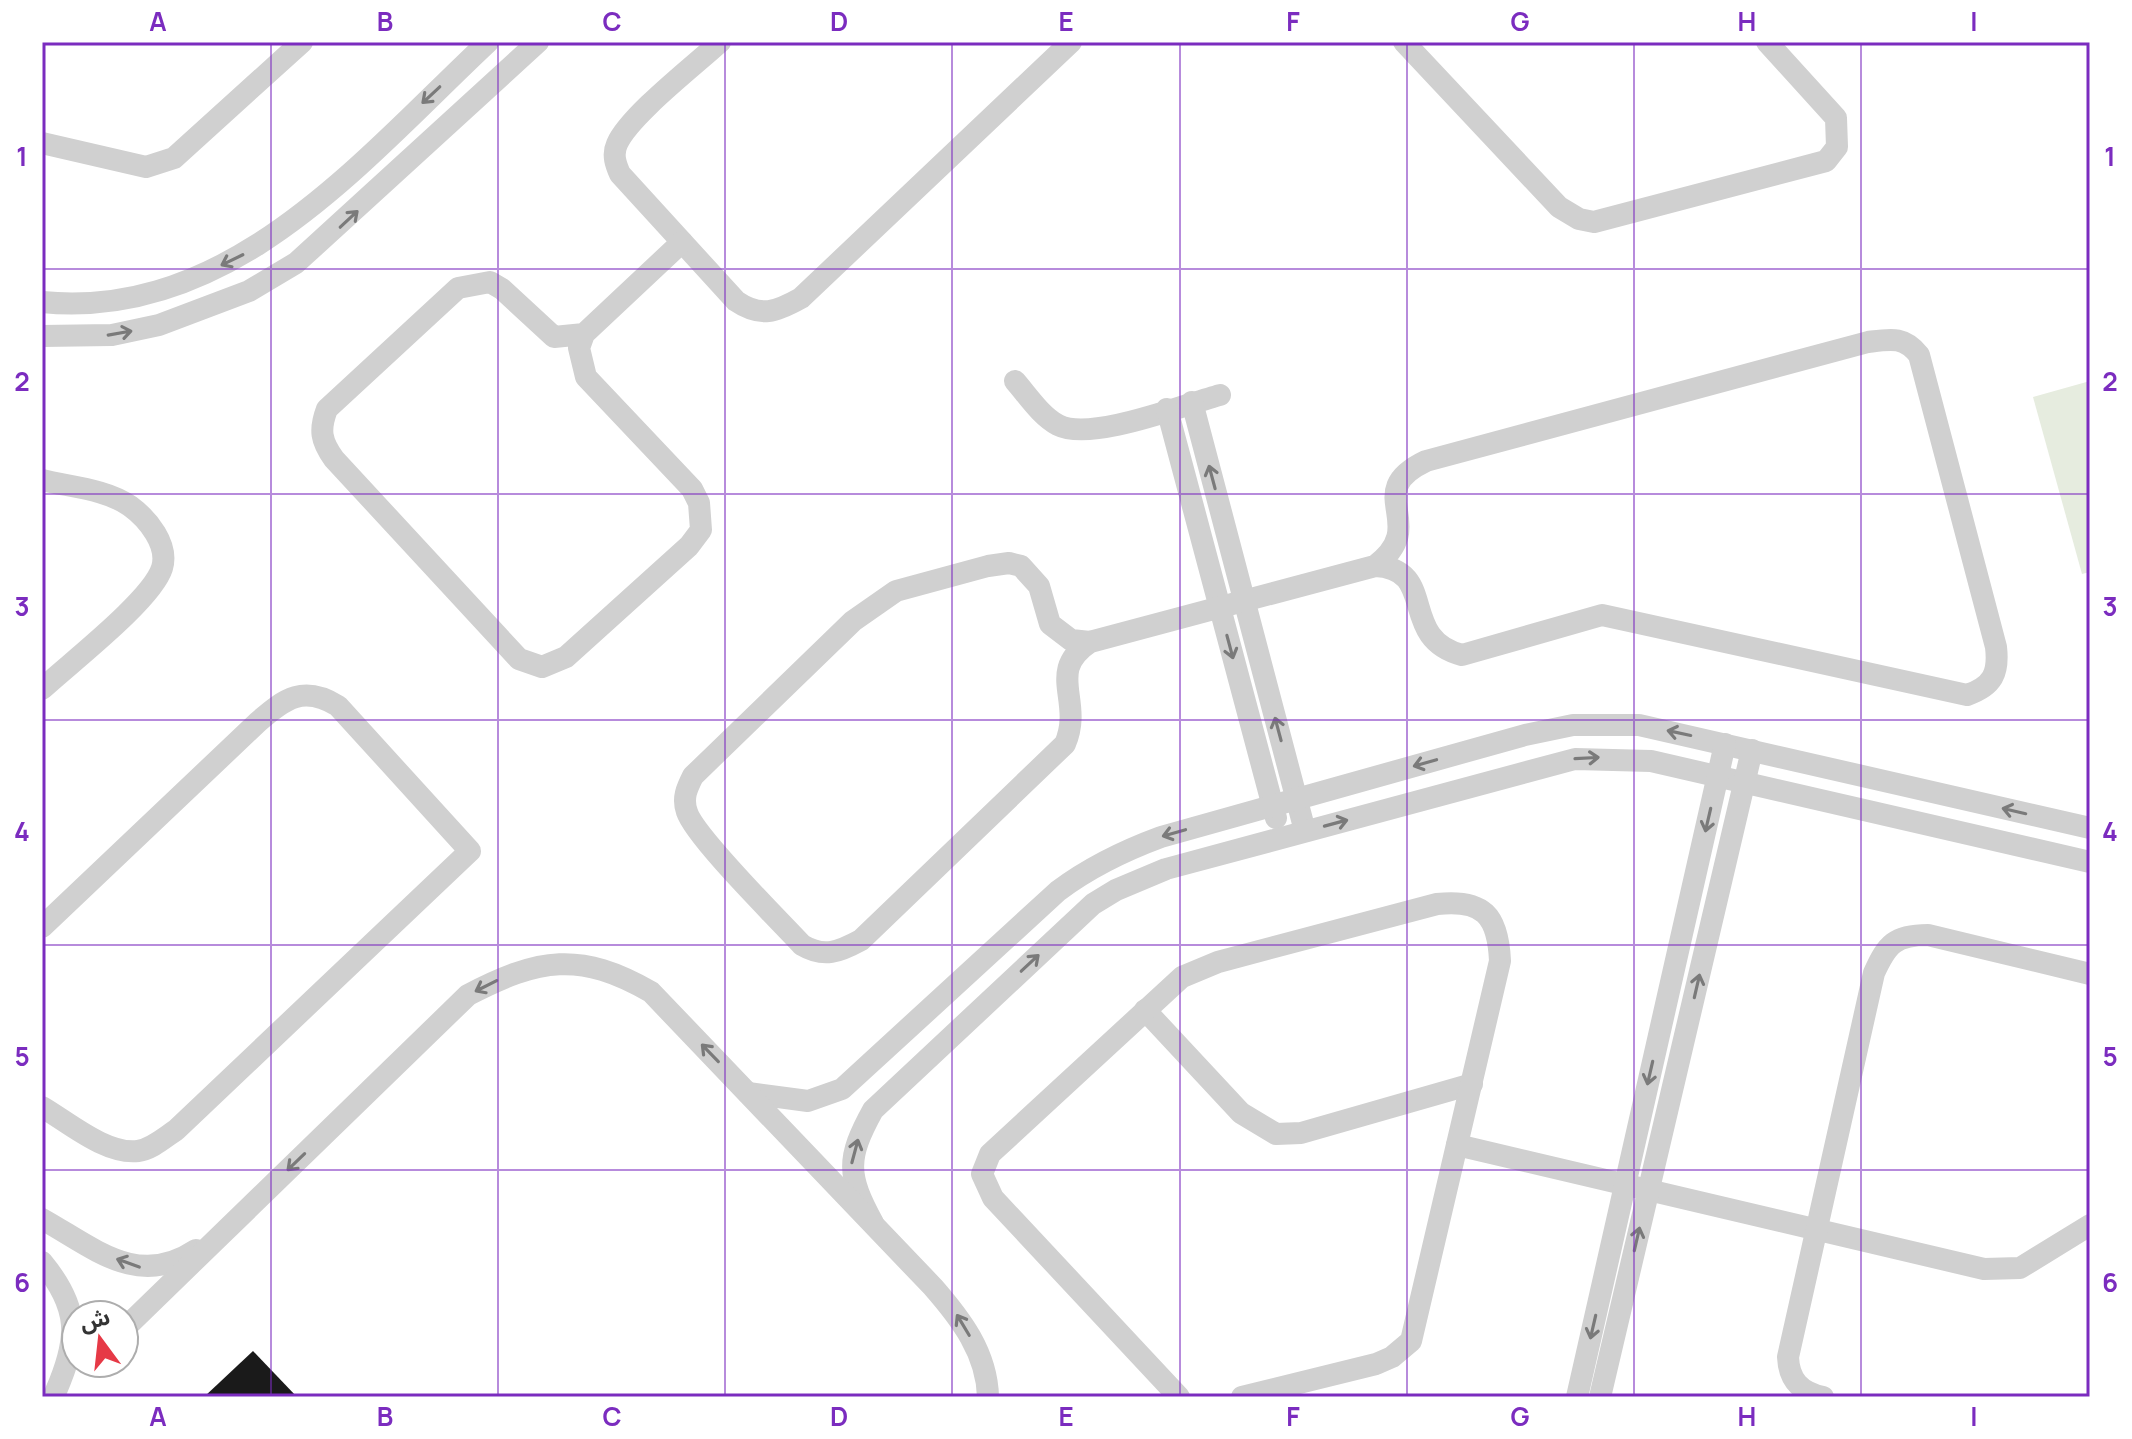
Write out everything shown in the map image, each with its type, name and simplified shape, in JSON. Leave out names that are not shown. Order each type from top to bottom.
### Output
[{"type":"street","points":[[42,143],[146,167],[163,164],[186,149],[302,42]]},
{"type":"street","points":[[42,302],[106,301],[154,291],[194,279],[242,256],[285,229],[488,42]]},
{"type":"street","points":[[42,336],[112,335],[159,325],[249,291],[296,263],[538,42]]},
{"type":"street","points":[[720,42],[628,128],[616,146],[615,161],[620,174],[736,301],[750,311],[764,314],[801,298],[1071,42]]},
{"type":"street","points":[[1404,42],[1559,207],[1579,219],[1594,222],[1826,161],[1837,147],[1836,118],[1767,42]]},
{"type":"street","points":[[584,334],[554,337],[502,289],[490,282],[458,288],[327,409],[321,425],[324,446],[334,459],[519,659],[542,667],[566,657],[689,546],[701,530],[699,503],[692,489],[586,377],[579,348],[584,334],[682,242]]},
{"type":"street","points":[[1090,642],[1071,640],[1050,624],[1039,586],[1021,566],[988,566],[896,591],[853,621],[693,776],[685,793],[685,809],[702,834],[802,945],[815,952],[830,954],[845,949],[861,940],[1065,744],[1073,714],[1065,674],[1077,651],[1090,642],[1375,566],[1402,572],[1410,582],[1427,635],[1447,651],[1462,655],[1602,615],[1967,695],[1990,684],[1997,674],[1996,647],[1919,355],[1911,345],[1897,339],[1868,342],[1426,461],[1405,471],[1397,484],[1395,503],[1401,531],[1395,547],[1375,566]]},
{"type":"street","points":[[1015,381],[1043,413],[1073,431],[1102,427],[1220,395]]},
{"type":"street","points":[[1192,402],[1305,831]]},
{"type":"street","points":[[1167,409],[1281,838]]},
{"type":"street","points":[[42,480],[109,496],[130,507],[157,535],[164,554],[162,569],[149,591],[42,689]]},
{"type":"street","points":[[42,927],[258,722],[281,702],[301,695],[321,695],[338,706],[470,851],[176,1130],[155,1145],[138,1151],[119,1150],[42,1107]]},
{"type":"street","points":[[748,1093],[808,1101],[842,1089],[1014,930],[1088,868],[1161,837],[1573,725],[1639,725],[2090,828]]},
{"type":"street","points":[[1577,1397],[1725,744]]},
{"type":"street","points":[[1600,1397],[1752,750]]},
{"type":"street","points":[[873,1223],[853,1187],[851,1164],[862,1128],[887,1095],[1093,904],[1116,890],[1166,869],[1575,759],[1651,761],[2090,862]]},
{"type":"street","points":[[1179,1397],[993,1198],[982,1174],[990,1154],[1182,977],[1218,962],[1437,904],[1461,902],[1476,905],[1488,915],[1499,943],[1500,961],[1411,1341],[1392,1357],[1376,1364],[1242,1397]]},
{"type":"street","points":[[1823,1397],[1800,1388],[1789,1372],[1788,1357],[1874,973],[1883,954],[1894,942],[1908,935],[1928,935],[2090,974]]},
{"type":"street","points":[[140,1313],[468,995],[503,977],[550,963],[599,968],[621,975],[651,992],[961,1318],[982,1359],[988,1397]]},
{"type":"street","points":[[1145,1010],[1241,1113],[1276,1134],[1301,1133],[1472,1084]]},
{"type":"street","points":[[1457,1145],[1984,1269],[2005,1271],[2030,1263],[2090,1225]]},
{"type":"street","points":[[42,1219],[138,1268],[161,1266],[188,1255],[224,1232]]},
{"type":"street","points":[[42,1262],[68,1300],[73,1326],[71,1356],[52,1394]]},
{"type":"street","points":[[52,1394],[68,1379]]},
{"type":"shaded area","points":[[2090,381],[2090,572],[2082,574],[2033,397]]},
{"type":"building","points":[[253,1351],[297,1397],[204,1397]]}]
